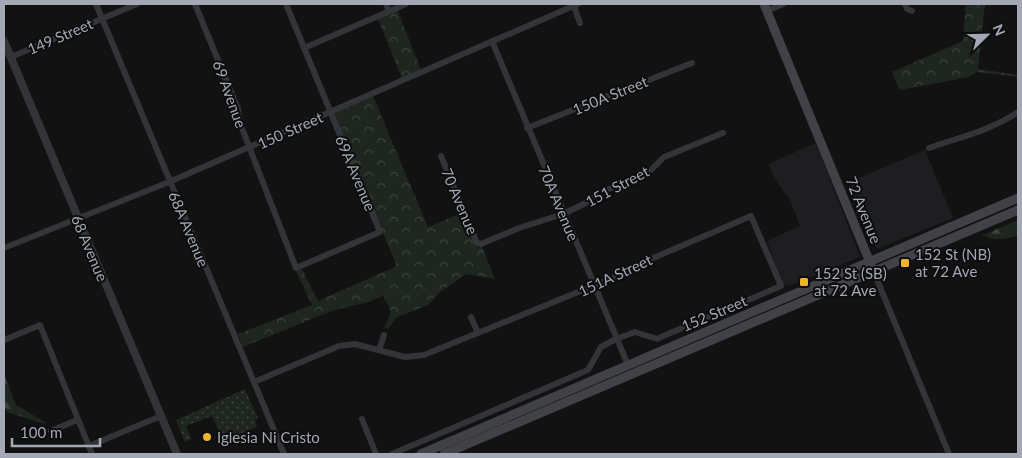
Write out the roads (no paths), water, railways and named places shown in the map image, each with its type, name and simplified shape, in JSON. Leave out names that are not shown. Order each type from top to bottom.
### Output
[{"type":"main road","name":"72 Avenue","points":[[765,7],[873,270]]},
{"type":"main road","name":"152 Street","points":[[421,454],[869,260],[1018,198]]},
{"type":"main road","name":"152 Street","points":[[444,454],[873,270],[1018,210]]},
{"type":"main road","points":[[590,392],[600,383],[625,371],[628,365]]},
{"type":"street","name":"68A Avenue","points":[[96,4],[284,454]]},
{"type":"street","name":"149 Street","points":[[11,57],[137,4]]},
{"type":"street","name":"69 Avenue","points":[[195,4],[238,108],[240,124],[296,268]]},
{"type":"street","name":"69A Avenue","points":[[286,4],[380,232],[296,268]]},
{"type":"street","points":[[386,4],[389,11]]},
{"type":"street","points":[[304,48],[406,4]]},
{"type":"street","name":"150 Street","points":[[4,248],[249,148],[575,4],[580,22]]},
{"type":"street","points":[[765,7],[783,4]]},
{"type":"street","points":[[905,4],[907,9],[912,11]]},
{"type":"street","name":"68 Avenue","points":[[4,41],[177,454]]},
{"type":"street","name":"70A Avenue","points":[[492,41],[628,365]]},
{"type":"street","name":"150A Street","points":[[528,128],[692,62]]},
{"type":"street","points":[[929,148],[971,136],[1002,123],[1018,112]]},
{"type":"street","name":"151 Street","points":[[480,244],[563,214],[584,204],[599,193],[648,173],[664,158],[723,133]]},
{"type":"street","name":"70 Avenue","points":[[441,156],[480,244]]},
{"type":"street","name":"151A Street","points":[[254,382],[339,346],[355,344],[405,357],[424,355],[632,270],[644,262],[751,216],[780,286],[662,338],[657,339],[635,332],[616,339]]},
{"type":"street","name":"72 Avenue","points":[[873,270],[949,454]]},
{"type":"street","points":[[471,317],[478,333]]},
{"type":"street","points":[[4,340],[40,324],[65,382],[77,420],[92,454]]},
{"type":"street","points":[[379,350],[384,335]]},
{"type":"street","points":[[392,454],[588,370],[601,346],[616,339]]},
{"type":"street","points":[[89,446],[161,416]]},
{"type":"street","points":[[362,419],[376,454]]},
{"type":"street","points":[[51,431],[77,420]]},
{"type":"place","name":"152 St (NB) at 72 Ave","points":[[905,263]]},
{"type":"place","name":"152 St (SB) at 72 Ave","points":[[804,282]]},
{"type":"place","name":"Iglesia Ni Cristo","points":[[207,437]]}]
